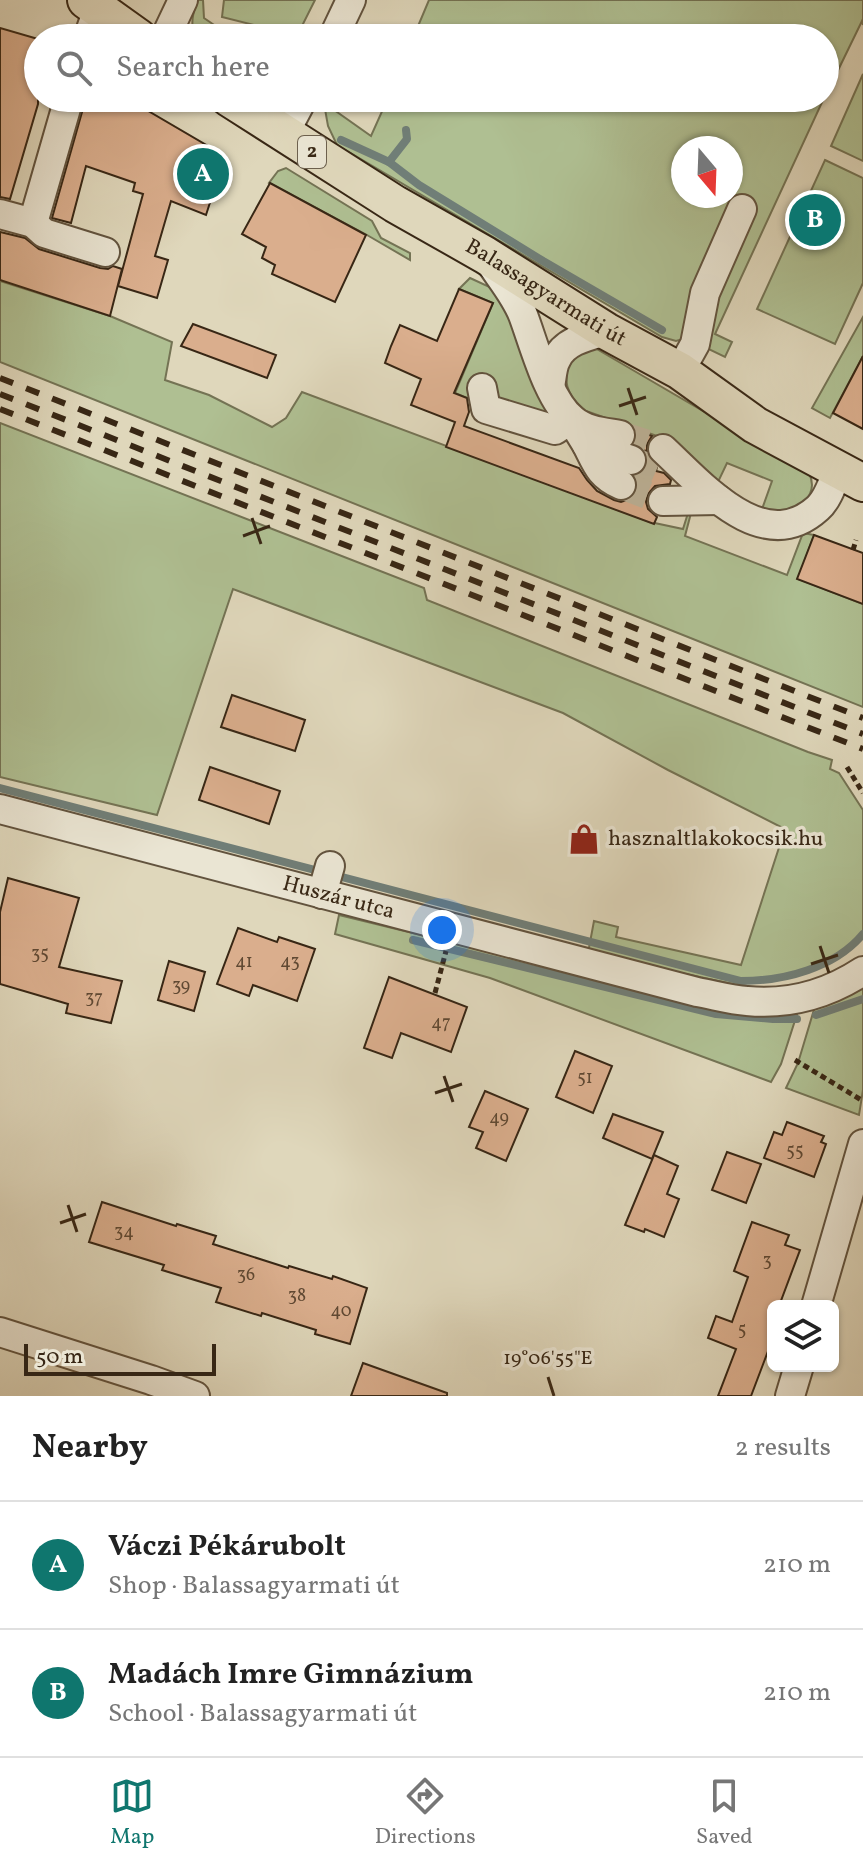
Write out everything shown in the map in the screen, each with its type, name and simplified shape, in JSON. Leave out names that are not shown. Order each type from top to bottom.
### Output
[{"type":"main road","name":"Balassagyarmati út","points":[[250,112],[385,198],[485,255],[606,331],[680,371],[755,425],[851,476]]},
{"type":"street","points":[[172,24],[183,0]]},
{"type":"street","points":[[340,24],[351,0]]},
{"type":"street","points":[[33,223],[65,112]]},
{"type":"street","points":[[284,134],[296,112]]},
{"type":"street","points":[[680,371],[695,344],[705,293],[742,209]]},
{"type":"street","points":[[0,214],[33,223],[44,233],[105,252]]},
{"type":"street","points":[[485,255],[512,294],[550,386],[587,445],[638,460]]},
{"type":"street","points":[[550,386],[556,360],[565,348],[580,339],[606,331]]},
{"type":"street","points":[[482,388],[486,409],[555,430],[571,419]]},
{"type":"street","points":[[571,419],[638,460],[758,523],[779,526],[801,521],[851,476]]},
{"type":"street","points":[[663,501],[719,500]]},
{"type":"street","name":"Huszár utca","points":[[0,809],[326,880],[697,992],[745,1001],[775,1002],[805,998],[863,971]]},
{"type":"street","points":[[818,1300],[863,1144]]},
{"type":"street","points":[[0,1332],[195,1396]]},
{"type":"street","points":[[790,1396],[797,1372]]},
{"type":"path","points":[[853,550],[856,540]]},
{"type":"path","points":[[847,767],[863,793]]},
{"type":"path","points":[[435,993],[445,956]]},
{"type":"path","points":[[795,1060],[863,1101]]},
{"type":"green space","points":[[198,0],[203,0],[204,18],[213,24],[193,24]]},
{"type":"green space","points":[[224,0],[315,0],[303,24],[250,24],[222,17]]},
{"type":"green space","points":[[429,0],[863,0],[863,25],[862,21],[839,68],[839,24],[419,24]]},
{"type":"green space","points":[[863,74],[863,161],[831,146]]},
{"type":"green space","points":[[326,112],[337,112],[371,136],[382,112],[818,112],[715,334],[732,342],[725,357],[686,338],[676,341],[662,337],[337,145]]},
{"type":"green space","points":[[825,160],[863,178],[863,283],[835,344],[757,309]]},
{"type":"green space","points":[[286,168],[372,221],[381,238],[410,253],[410,260],[269,183],[278,171]]},
{"type":"green space","points":[[470,278],[494,289],[507,302],[548,406],[546,414],[474,401],[455,393],[493,303],[459,289]]},
{"type":"green space","points":[[0,281],[110,316],[172,342],[165,380],[209,395],[272,427],[286,418],[302,392],[650,522],[683,529],[688,513],[691,513],[685,536],[787,575],[803,533],[814,535],[798,579],[863,604],[863,707],[0,362]]},
{"type":"green space","points":[[863,317],[863,356],[830,418],[812,408]]},
{"type":"green space","points":[[595,348],[809,473],[812,489],[807,498],[796,510],[761,512],[772,481],[727,463],[718,482],[668,440],[586,411],[570,393],[567,372],[572,355]]},
{"type":"green space","points":[[0,423],[424,588],[427,600],[832,760],[830,769],[839,773],[863,810],[863,934],[855,944],[826,964],[737,985],[588,953],[594,921],[618,927],[616,937],[741,965],[785,829],[563,713],[233,589],[157,815],[0,777]]},
{"type":"green space","points":[[339,915],[617,983],[799,1008],[781,1064],[771,1082],[490,978],[335,934]]},
{"type":"green space","points":[[863,980],[863,1090],[859,1115],[786,1088],[798,1063],[816,1003]]},
{"type":"building","points":[[0,28],[24,35],[24,112],[36,112],[10,199],[0,197]]},
{"type":"building","points":[[82,112],[150,112],[225,156],[206,215],[171,201],[155,256],[168,260],[157,298],[118,286],[143,194],[133,191],[135,183],[86,166],[71,223],[52,218]]},
{"type":"building","points":[[270,183],[366,235],[335,302],[272,274],[275,265],[262,258],[266,247],[242,234]]},
{"type":"building","points":[[0,232],[25,238],[39,249],[100,268],[113,266],[122,269],[110,316],[0,280]]},
{"type":"building","points":[[459,289],[493,303],[454,393],[467,398],[469,412],[464,426],[579,468],[597,491],[621,502],[636,493],[638,485],[635,476],[643,472],[647,465],[648,457],[644,449],[634,443],[636,430],[652,436],[647,444],[647,454],[657,467],[656,471],[664,473],[671,480],[670,484],[655,486],[648,494],[648,509],[657,517],[654,524],[446,447],[455,422],[411,405],[421,379],[385,363],[391,346],[400,325],[437,341]]},
{"type":"building","points":[[193,324],[276,355],[267,378],[181,346]]},
{"type":"building","points":[[863,356],[863,429],[833,413]]},
{"type":"building","points":[[814,535],[863,553],[863,604],[797,579]]},
{"type":"building","points":[[232,695],[305,720],[295,751],[221,727]]},
{"type":"building","points":[[210,767],[280,791],[269,824],[199,800]]},
{"type":"building","points":[[8,878],[79,898],[59,967],[122,981],[111,1023],[66,1013],[68,1004],[0,984],[0,912]]},
{"type":"building","points":[[238,928],[277,942],[279,937],[315,949],[297,1001],[253,985],[249,996],[217,984]]},
{"type":"building","points":[[169,961],[205,972],[194,1011],[158,1000]]},
{"type":"building","points":[[389,977],[467,1007],[451,1052],[401,1033],[392,1058],[364,1048]]},
{"type":"building","points":[[575,1051],[612,1066],[593,1113],[556,1097]]},
{"type":"building","points":[[485,1091],[528,1109],[506,1161],[476,1148],[483,1132],[469,1127]]},
{"type":"building","points":[[613,1114],[663,1132],[652,1159],[603,1138]]},
{"type":"building","points":[[787,1122],[824,1136],[821,1142],[826,1144],[814,1177],[764,1158],[774,1132],[782,1135]]},
{"type":"building","points":[[727,1152],[761,1164],[746,1203],[712,1190]]},
{"type":"building","points":[[654,1155],[678,1166],[667,1194],[679,1199],[664,1237],[625,1225]]},
{"type":"building","points":[[102,1202],[216,1236],[213,1244],[288,1268],[332,1279],[333,1276],[367,1288],[350,1344],[262,1313],[261,1316],[216,1302],[221,1288],[162,1270],[164,1265],[89,1242]]},
{"type":"building","points":[[752,1222],[789,1235],[785,1245],[800,1250],[781,1300],[767,1300],[767,1354],[751,1396],[718,1396],[736,1349],[708,1338],[716,1316],[732,1322],[748,1277],[734,1271]]},
{"type":"building","points":[[363,1363],[447,1393],[447,1396],[351,1396]]},
{"type":"waterway","points":[[389,162],[407,139],[406,130]]},
{"type":"waterway","points":[[341,140],[389,162],[419,185],[662,330]]},
{"type":"waterway","points":[[0,788],[741,981],[808,970],[838,956],[863,934]]},
{"type":"waterway","points":[[413,940],[716,1014],[797,1019]]},
{"type":"waterway","points":[[816,1015],[863,999]]},
{"type":"tunnel","points":[[620,435],[663,449]]},
{"type":"tunnel","points":[[631,460],[656,471]]},
{"type":"tunnel","points":[[621,485],[663,501]]},
{"type":"railway","points":[[0,378],[863,718]]},
{"type":"railway","points":[[0,394],[863,734]]},
{"type":"railway","points":[[0,409],[863,749]]},
{"type":"place","name":"Váczi Pékárubolt","points":[[203,174]]},
{"type":"place","name":"Madách Imre Gimnázium","points":[[815,220]]},
{"type":"place","name":"hasznaltlakokocsik.hu","points":[[584,839]]}]
